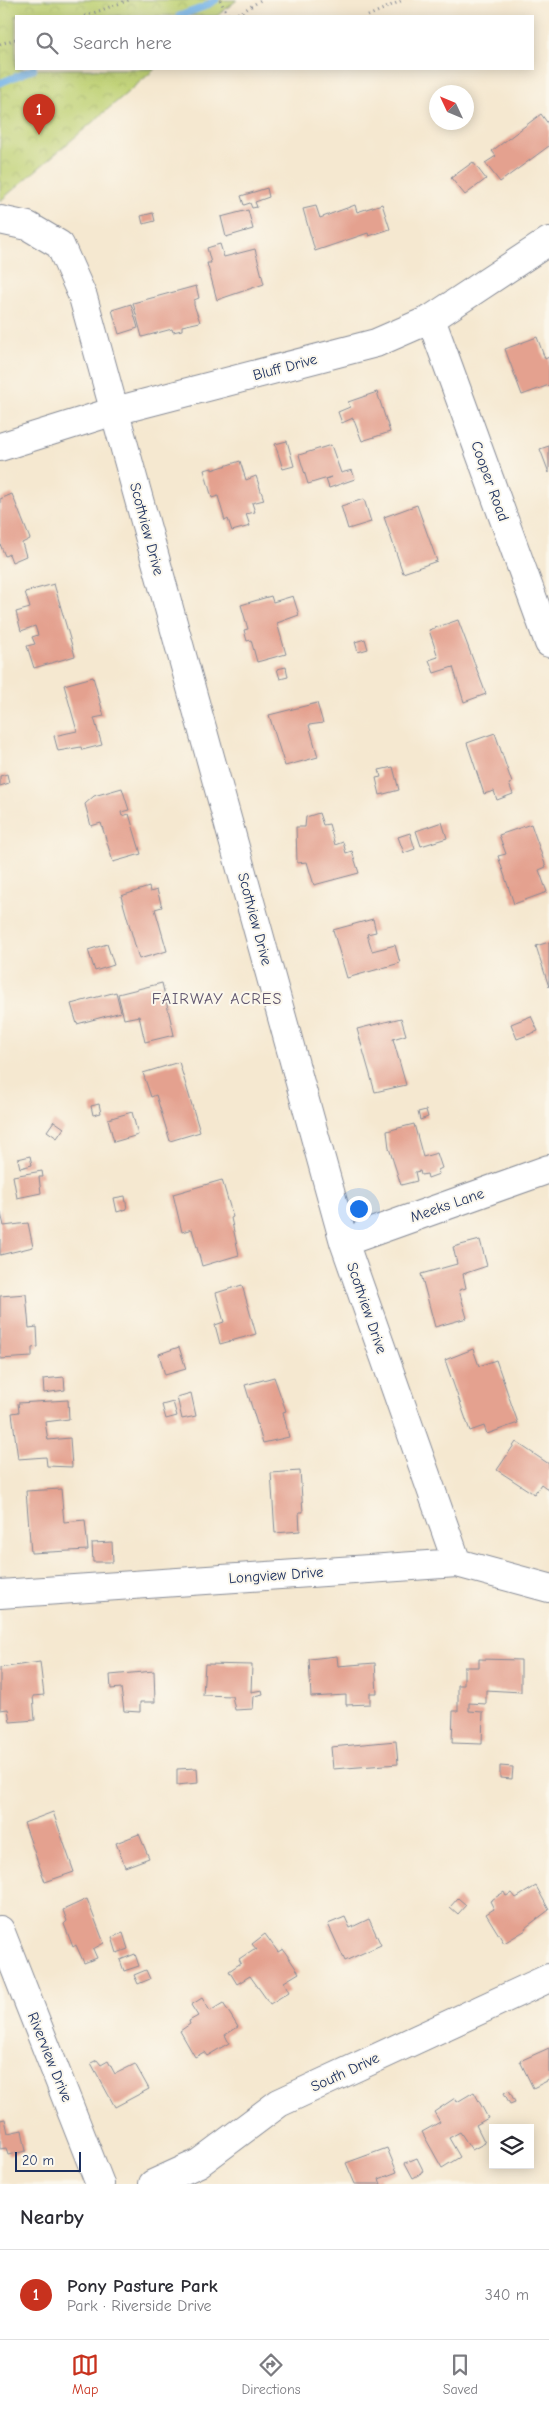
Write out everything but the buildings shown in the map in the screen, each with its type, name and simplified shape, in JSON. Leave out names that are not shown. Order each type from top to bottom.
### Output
[{"type":"street","name":"Scottview Drive","points":[[0,220],[28,226],[60,245],[83,297],[344,1242],[457,1563]]},
{"type":"street","name":"Bluff Drive","points":[[0,447],[115,411],[376,343],[431,319],[549,241]]},
{"type":"street","name":"Cooper Road","points":[[431,319],[549,642]]},
{"type":"street","name":"Meeks Lane","points":[[344,1242],[549,1169]]},
{"type":"street","name":"Longview Drive","points":[[0,1594],[457,1563],[549,1588]]},
{"type":"street","name":"Riverview Drive","points":[[0,1930],[100,2184]]},
{"type":"street","name":"South Drive","points":[[153,2184],[199,2162],[279,2103],[549,1978]]},
{"type":"path","points":[[88,15],[129,0]]},
{"type":"path","points":[[220,0],[228,15],[242,12],[261,0]]},
{"type":"path","points":[[370,15],[404,0]]},
{"type":"path","points":[[0,44],[15,39]]},
{"type":"green space","points":[[0,0],[237,0],[218,15],[15,15],[15,70],[154,70],[0,201]]},
{"type":"waterway","points":[[182,15],[204,7],[216,0]]},
{"type":"waterway","points":[[0,83],[32,70]]},
{"type":"place","name":"Pony Pasture Park","points":[[39,135]]},
{"type":"district","name":"FAIRWAY ACRES","points":[[217,998]]}]
